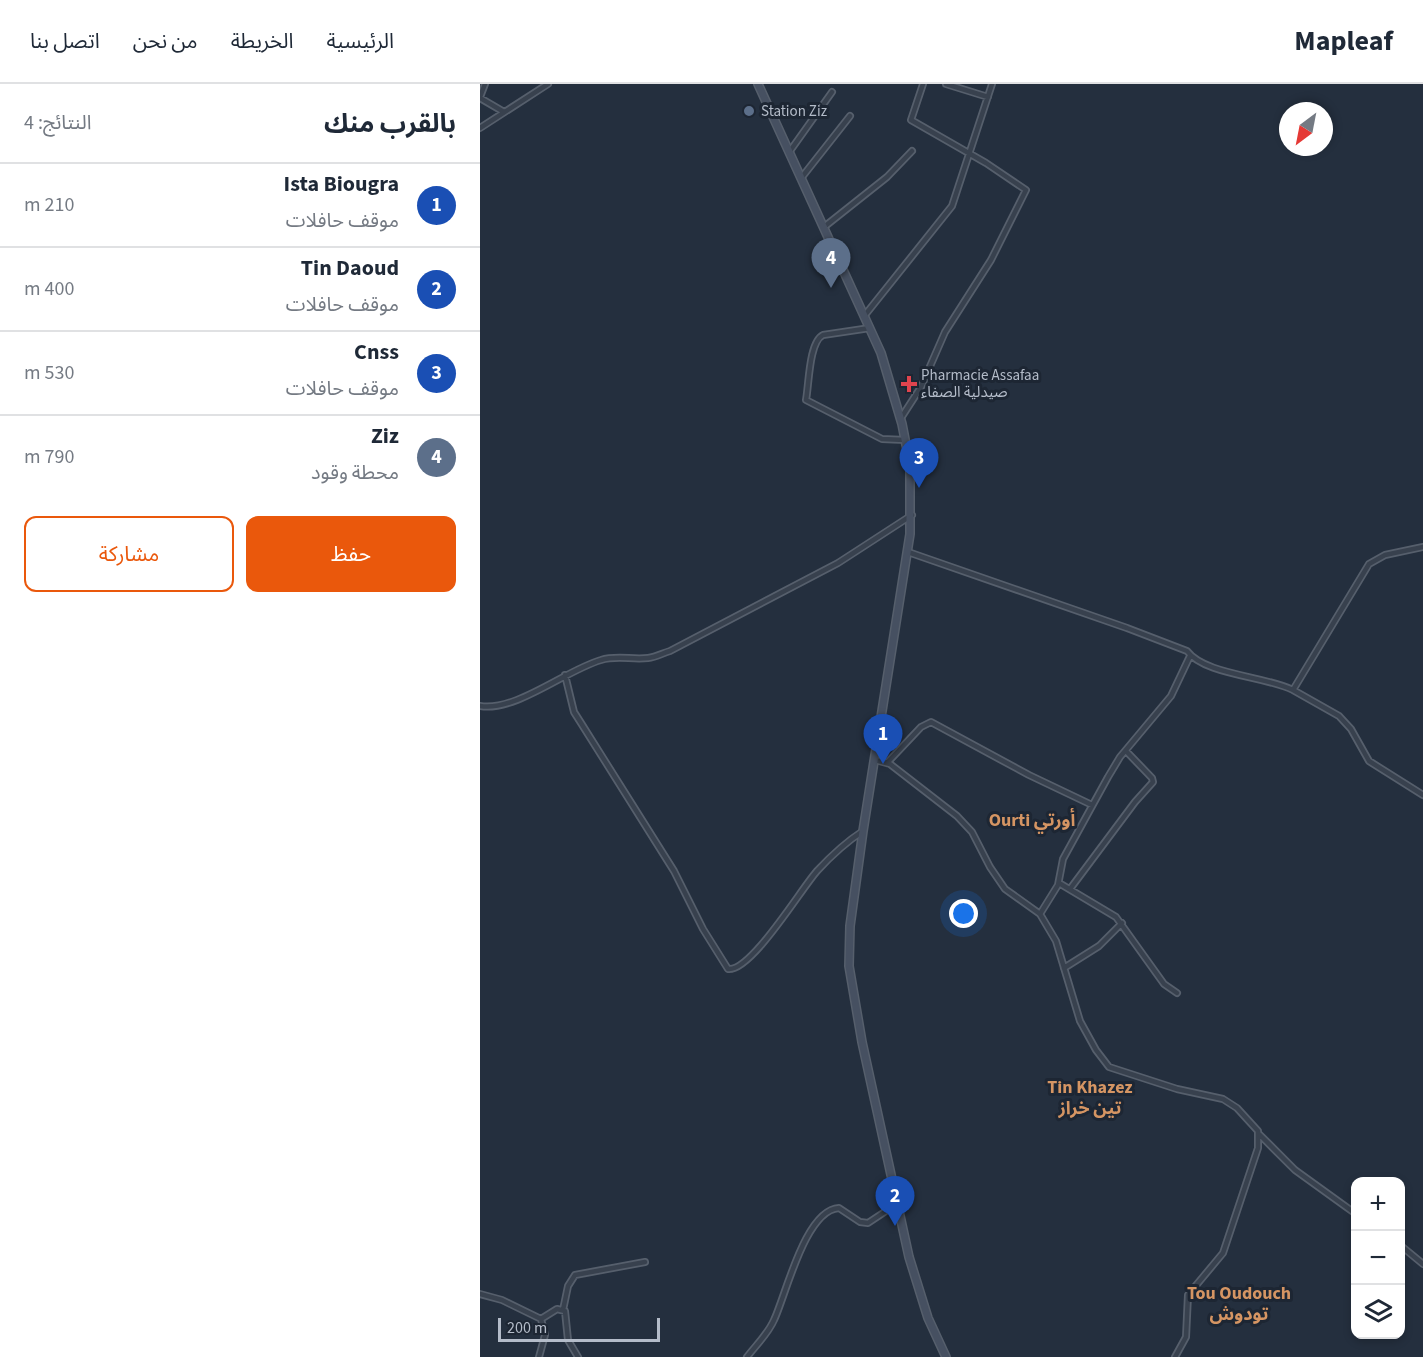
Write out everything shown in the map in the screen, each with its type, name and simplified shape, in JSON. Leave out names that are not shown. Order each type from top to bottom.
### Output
[{"type":"main road","points":[[758,84],[870,327],[901,418],[912,477],[912,515],[908,552],[863,831],[850,926],[849,972],[919,1293],[946,1357]]},
{"type":"street","points":[[485,84],[480,97],[504,112]]},
{"type":"street","points":[[480,128],[548,84]]},
{"type":"street","points":[[901,418],[918,394],[945,332],[991,260],[1026,190],[911,120],[923,84]]},
{"type":"street","points":[[946,84],[962,86],[988,97]]},
{"type":"street","points":[[865,315],[948,214],[956,197],[992,84]]},
{"type":"street","points":[[790,151],[832,92]]},
{"type":"street","points":[[802,177],[850,116]]},
{"type":"street","points":[[825,227],[887,177],[912,151]]},
{"type":"street","points":[[870,327],[823,335],[818,338],[813,348],[807,400],[882,439],[905,440]]},
{"type":"street","points":[[480,706],[493,707],[526,696],[565,675],[601,660],[622,657],[647,659],[680,646],[838,563],[912,515]]},
{"type":"street","points":[[1293,690],[1369,564],[1385,555],[1423,548]]},
{"type":"street","points":[[908,552],[1127,628],[1187,651],[1190,656],[1218,668],[1278,683],[1293,690],[1339,716],[1352,729],[1370,761],[1423,795]]},
{"type":"street","points":[[1040,914],[1059,883],[1063,859],[1092,805],[1126,751],[1171,696],[1190,656]]},
{"type":"street","points":[[565,675],[574,712],[678,878],[703,929],[727,969],[733,970],[751,955],[773,931],[816,873],[863,831]]},
{"type":"street","points":[[887,763],[921,727],[931,722],[1029,775],[1092,805]]},
{"type":"street","points":[[1070,889],[1135,802],[1153,782],[1152,778],[1126,751]]},
{"type":"street","points":[[875,760],[887,763],[967,825],[1005,888],[1040,914],[1056,941],[1083,1030],[1110,1067],[1177,1089],[1223,1099],[1237,1108],[1295,1170],[1351,1210]]},
{"type":"street","points":[[1059,883],[1108,911],[1122,923],[1160,979],[1177,993]]},
{"type":"street","points":[[1064,968],[1099,946],[1122,923]]},
{"type":"street","points":[[1175,1357],[1186,1337],[1188,1295],[1223,1253],[1256,1155],[1259,1134]]},
{"type":"street","points":[[747,1357],[772,1326],[792,1268],[825,1215],[839,1208],[860,1222],[868,1223],[898,1203]]},
{"type":"street","points":[[1405,1248],[1423,1264]]},
{"type":"street","points":[[563,1310],[569,1282],[575,1275],[645,1262]]},
{"type":"street","points":[[480,1294],[509,1303],[541,1319],[545,1335],[539,1357]]},
{"type":"street","points":[[541,1319],[556,1310],[563,1310]]},
{"type":"street","points":[[563,1310],[567,1315],[568,1340],[578,1357]]},
{"type":"place","name":"Station Ziz","points":[[749,111]]},
{"type":"place","name":"Ziz","points":[[831,288]]},
{"type":"place","name":"Pharmacie Assafaa صيدلية الصفاء","points":[[909,384]]},
{"type":"place","name":"Cnss","points":[[919,488]]},
{"type":"place","name":"Ista Biougra","points":[[883,764]]},
{"type":"place","name":"Tin Daoud","points":[[895,1226]]},
{"type":"district","name":"Ourti أورتي","points":[[1032,820]]},
{"type":"district","name":"Tin Khazez تين خراز","points":[[1090,1097]]},
{"type":"district","name":"Tou Oudouch تودوش","points":[[1239,1303]]}]
